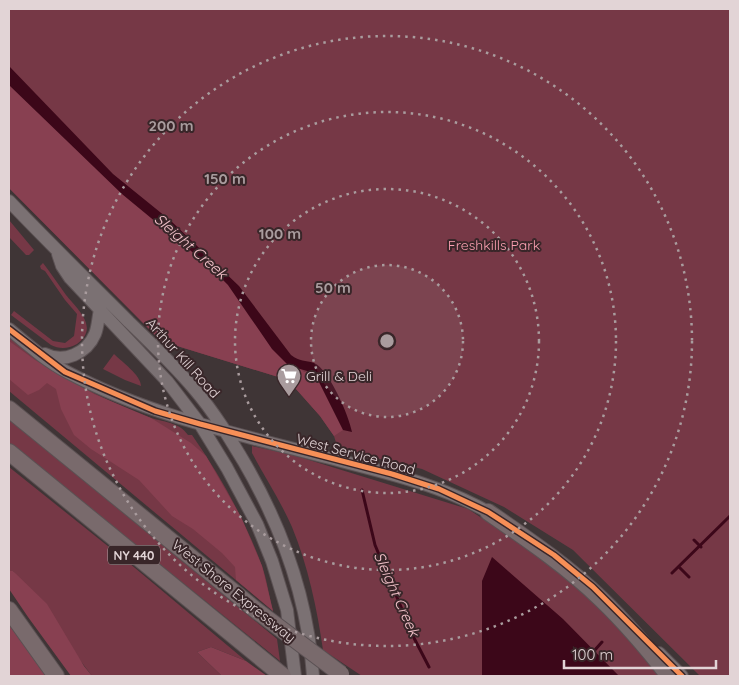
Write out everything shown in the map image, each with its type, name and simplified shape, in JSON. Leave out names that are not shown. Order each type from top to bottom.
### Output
[{"type":"highway","name":"West Shore Expressway","points":[[9,409],[257,611],[342,675]]},
{"type":"highway","name":"NY 440","points":[[9,452],[283,676]]},
{"type":"highway","points":[[488,512],[563,566],[600,598],[642,642],[669,676]]},
{"type":"highway","points":[[9,610],[56,676]]},
{"type":"street","name":"Arthur Kill Road","points":[[9,201],[190,384],[224,430],[264,496],[283,540],[300,588],[309,630],[313,676]]},
{"type":"street","name":"Arthur Kill Road","points":[[56,250],[62,266],[70,278],[167,381],[200,424],[227,468],[254,517],[272,560],[287,610],[295,676]]},
{"type":"street","points":[[9,329],[26,343],[52,357],[70,357],[86,349],[96,333],[100,310]]},
{"type":"street","name":"West Service Road","points":[[26,343],[66,372],[155,411],[392,474],[439,489],[488,512],[554,555],[593,587],[682,676]]},
{"type":"green space","name":"Freshkills Park","points":[[9,9],[730,9],[730,676],[700,676],[573,550],[504,507],[422,469],[338,449],[334,436],[320,416],[288,380],[161,341],[9,188]]},
{"type":"green space","points":[[9,220],[34,250],[29,255],[26,255],[9,237]]},
{"type":"green space","points":[[43,263],[80,312],[87,325],[84,338],[77,344],[67,348],[51,345],[11,315],[14,311],[53,341],[65,343],[74,336],[77,314],[45,271],[41,269],[40,266]]},
{"type":"green space","points":[[9,337],[42,362],[77,384],[131,410],[176,425],[188,435],[192,435],[222,482],[248,532],[264,571],[273,611],[9,391]]},
{"type":"green space","points":[[114,354],[135,373],[141,386],[103,369]]},
{"type":"green space","points":[[9,419],[277,639],[280,661],[9,443]]},
{"type":"green space","points":[[252,446],[293,455],[468,509],[553,565],[612,620],[662,676],[362,676],[323,650],[311,587],[298,542],[283,508],[252,453]]},
{"type":"green space","points":[[9,467],[129,563],[246,661],[211,647],[197,652],[222,676],[92,676],[13,571],[9,571]]},
{"type":"shaded area","points":[[9,85],[122,194],[208,265],[228,285],[251,319],[304,372],[311,372],[316,376],[343,430],[334,436],[320,416],[288,380],[161,341],[9,188]]},
{"type":"shaded area","points":[[9,341],[35,360],[94,394],[151,418],[191,443],[206,456],[241,517],[262,566],[273,611],[236,580],[235,567],[222,553],[193,529],[172,516],[139,480],[91,449],[74,435],[61,409],[56,389],[47,383],[39,390],[28,395],[9,379]]},
{"type":"shaded area","points":[[9,571],[13,571],[47,604],[92,676],[71,676],[9,589]]},
{"type":"shaded area","points":[[9,621],[46,676],[9,676]]},
{"type":"shaded area","points":[[211,647],[246,661],[267,676],[222,676],[197,652]]},
{"type":"water","points":[[9,66],[113,174],[171,221],[239,286],[291,355],[320,367],[338,394],[352,432],[343,430],[316,376],[311,372],[289,366],[272,349],[228,285],[208,265],[122,194],[9,85]]},
{"type":"water","points":[[492,557],[563,619],[619,676],[482,676],[482,581]]},
{"type":"waterway","name":"Sleight Creek","points":[[362,490],[375,545],[414,638],[429,667]]},
{"type":"waterway","points":[[672,573],[730,516]]},
{"type":"waterway","points":[[694,540],[701,547]]},
{"type":"waterway","points":[[679,567],[689,577]]},
{"type":"waterway","points":[[594,651],[602,642]]},
{"type":"cycle path","points":[[9,329],[65,372],[155,411],[392,474],[439,489],[488,512],[554,555],[593,587],[682,676]]},
{"type":"place","name":"Grill & Deli","points":[[289,397]]}]
